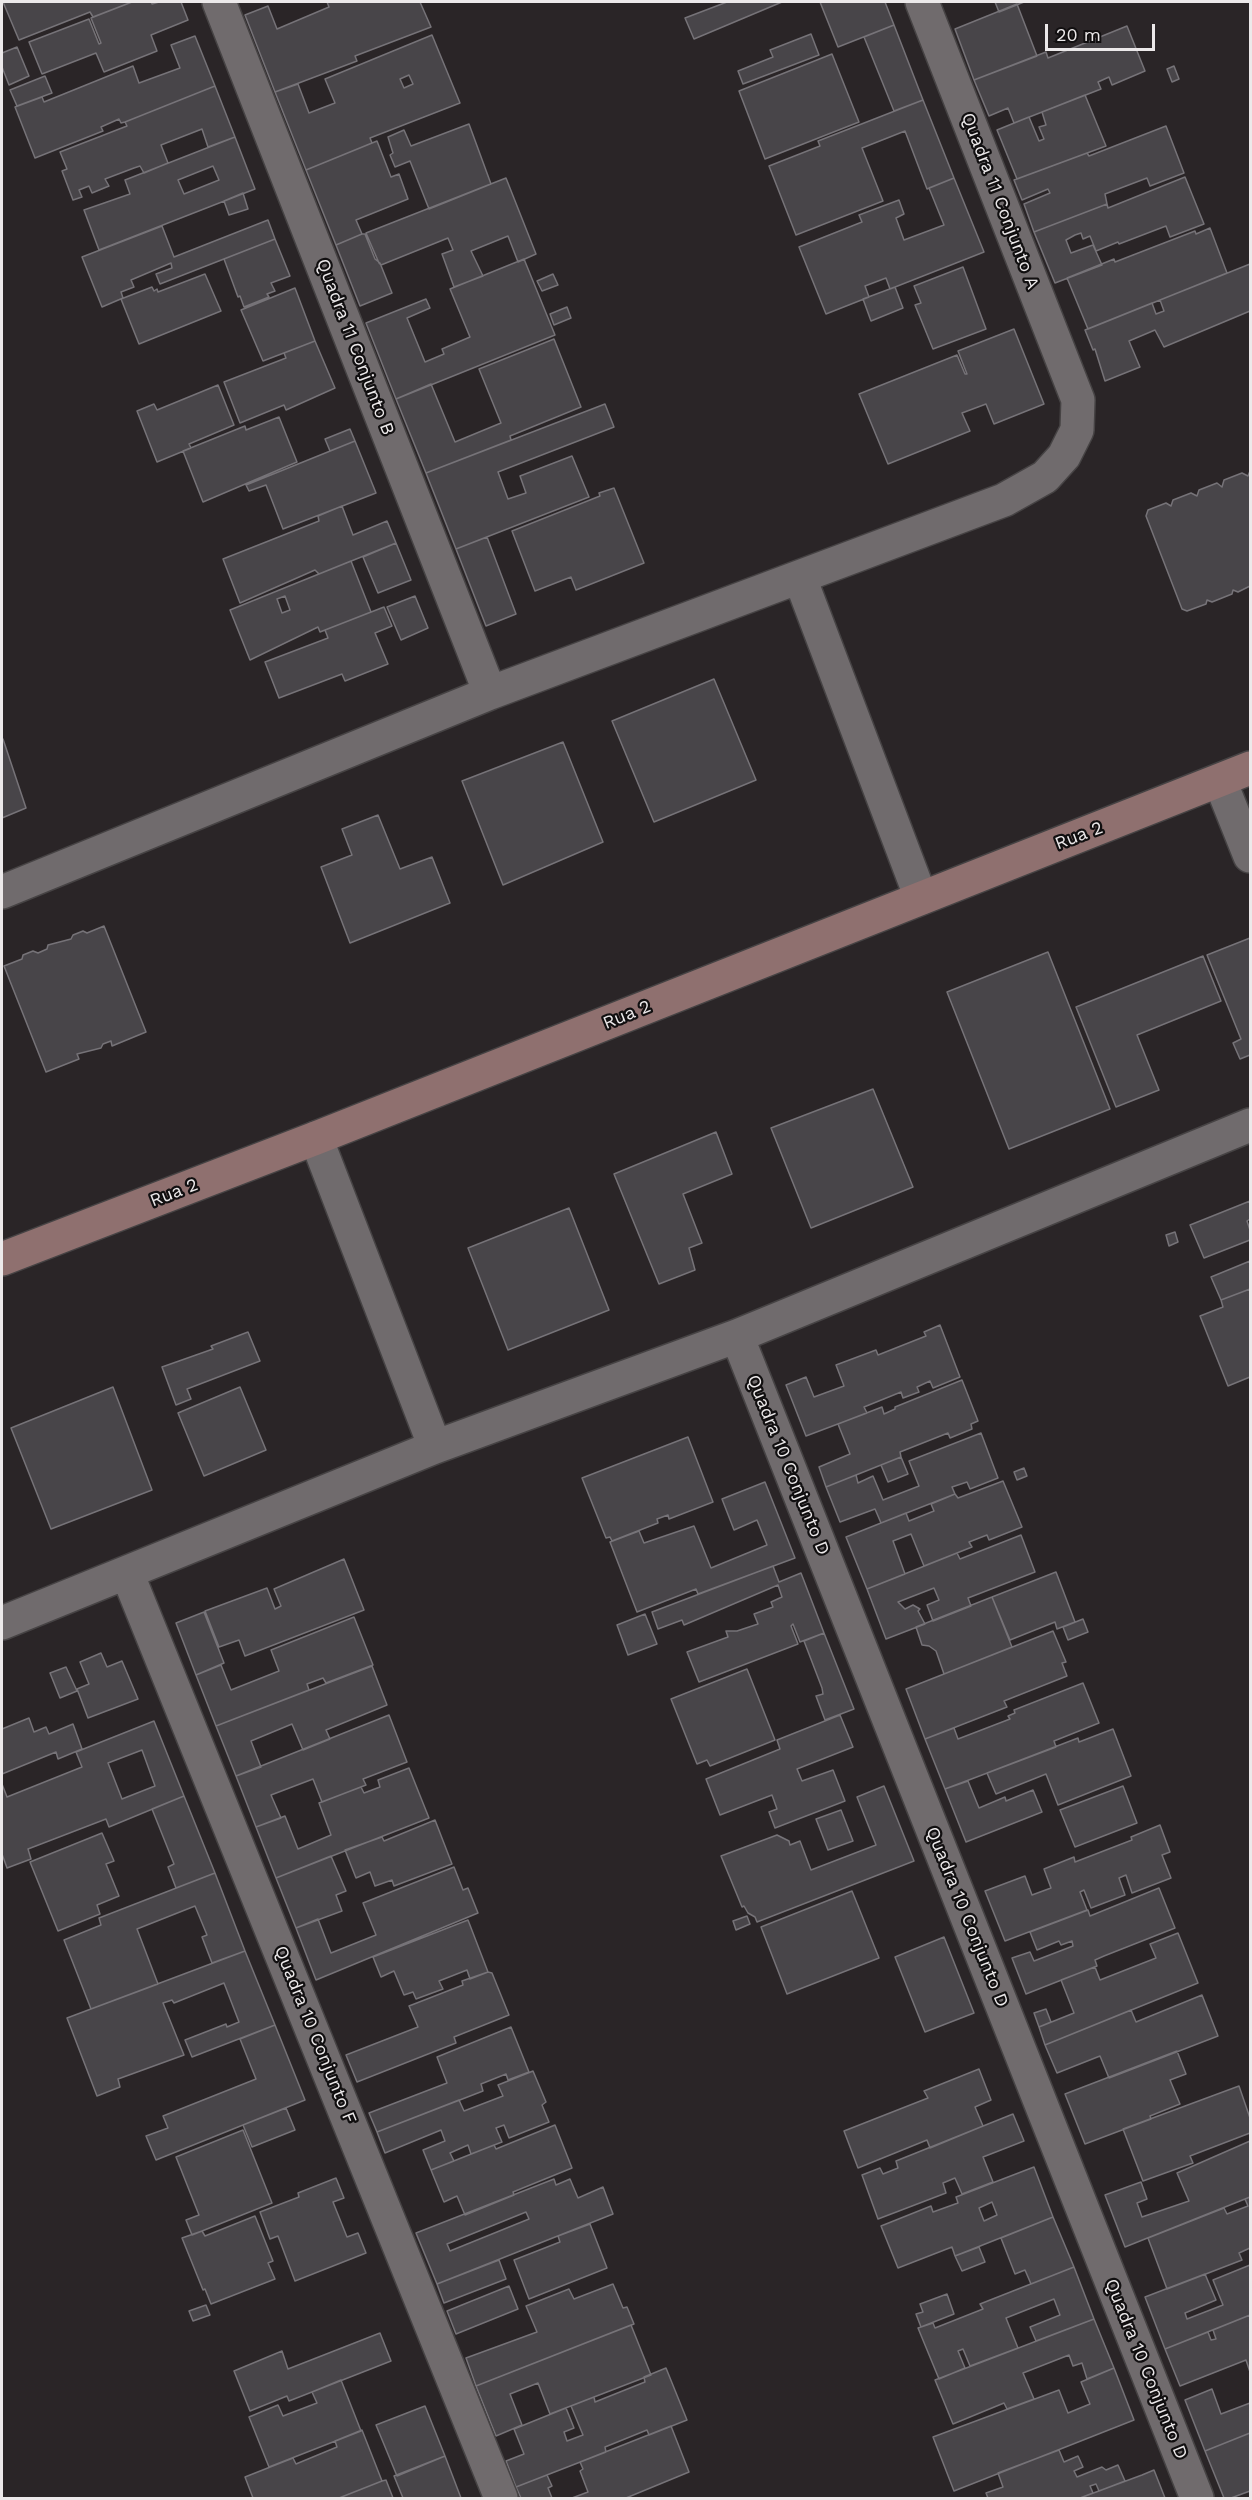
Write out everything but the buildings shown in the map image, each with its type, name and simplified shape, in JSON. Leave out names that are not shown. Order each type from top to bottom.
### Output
[{"type":"street","name":"Quadra 11 Conjunto B","points":[[219,2],[490,693]]},
{"type":"street","name":"Quadra 11 Conjunto A","points":[[800,578],[1004,500],[1045,477],[1064,456],[1077,430],[1078,400],[922,2]]},
{"type":"street","points":[[2,892],[490,693],[800,578],[921,898]]},
{"type":"street","name":"Rua 2","points":[[2,1259],[316,1138],[1251,768]]},
{"type":"street","points":[[1220,781],[1251,856]]},
{"type":"street","points":[[2,1623],[435,1447],[737,1336],[1251,1125]]},
{"type":"street","points":[[316,1138],[435,1447]]},
{"type":"street","name":"Quadra 10 Conjunto D","points":[[737,1336],[1197,2499]]},
{"type":"street","name":"Quadra 10 Conjunto F","points":[[127,1573],[501,2499]]}]
